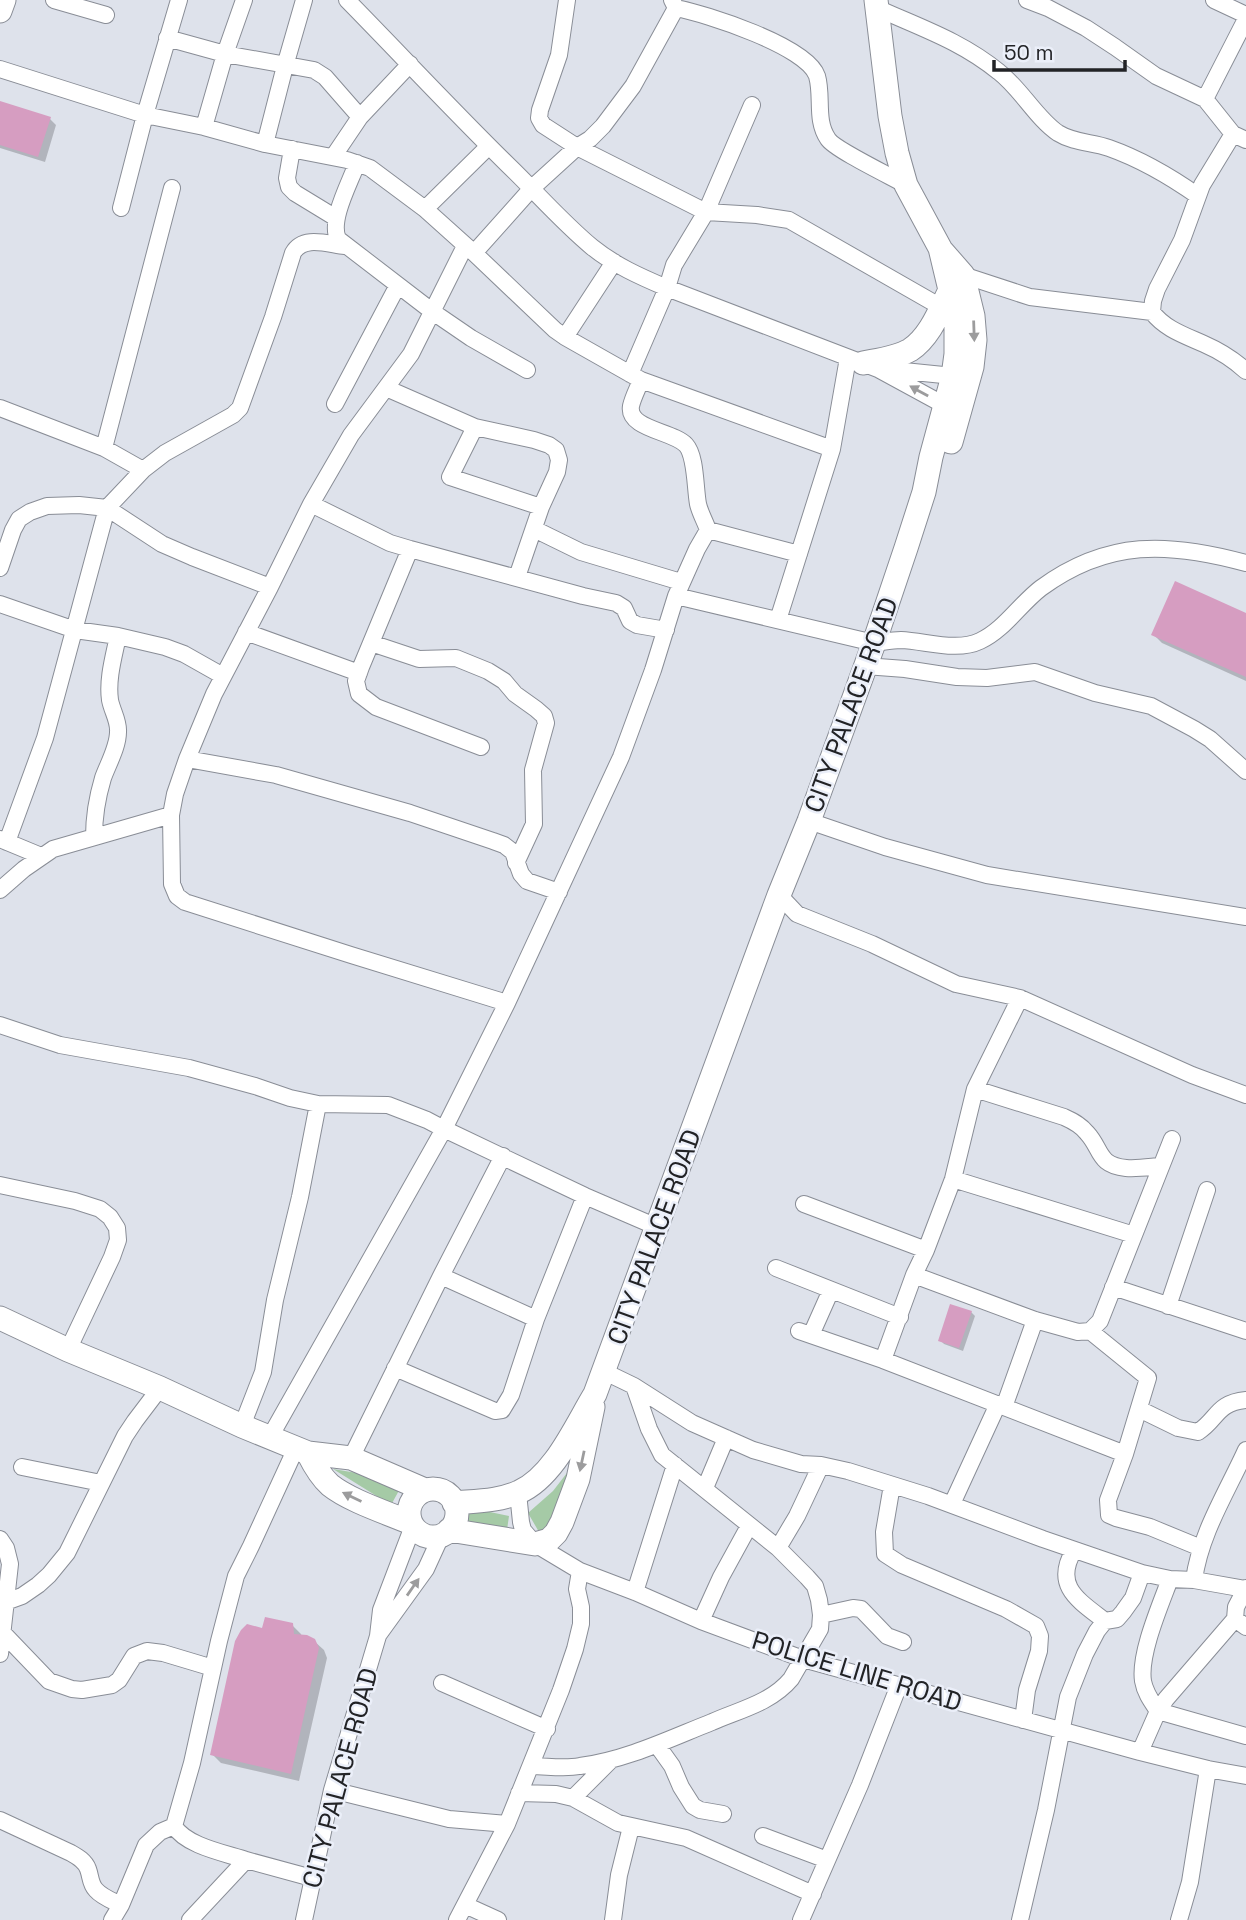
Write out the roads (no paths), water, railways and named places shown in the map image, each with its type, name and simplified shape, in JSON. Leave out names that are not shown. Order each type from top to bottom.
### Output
[{"type":"street","points":[[0,11],[4,0]]},
{"type":"street","points":[[54,0],[75,3],[106,15]]},
{"type":"street","points":[[121,208],[145,115],[180,0]]},
{"type":"street","points":[[204,127],[244,0]]},
{"type":"street","points":[[265,144],[304,0]]},
{"type":"street","points":[[347,0],[593,248],[614,262],[667,288],[863,363],[953,408]]},
{"type":"street","points":[[567,0],[559,55],[539,118],[543,125],[577,146],[706,212],[789,220],[951,293],[1030,298],[1152,312]]},
{"type":"street","points":[[1206,99],[1246,17],[1214,0]]},
{"type":"street","points":[[1036,2],[1086,28],[1156,76],[1206,99],[1240,137],[1198,196],[1182,240],[1157,289],[1152,312],[1166,326],[1219,351],[1235,360],[1246,371]]},
{"type":"street","points":[[507,1003],[185,902],[177,897],[173,884],[170,815],[187,759],[223,676],[311,504],[351,435],[411,354],[469,250],[577,146],[590,139],[618,108],[633,86],[674,4],[768,39],[810,64],[817,75],[820,121],[830,142],[906,185]]},
{"type":"street","points":[[876,4],[971,51],[1012,83],[1057,132],[1073,140],[1116,150],[1169,176],[1198,196]]},
{"type":"street","name":"CITY PALACE ROAD","points":[[454,1503],[505,1497],[533,1485],[560,1453],[595,1394],[874,643],[924,492],[931,457],[953,408],[961,377],[956,354],[951,293],[940,248],[906,185],[897,153],[876,4]]},
{"type":"street","points":[[167,38],[225,54],[314,70],[325,77],[360,117]]},
{"type":"street","points":[[333,158],[360,117],[410,64]]},
{"type":"street","points":[[0,69],[145,115],[370,168],[425,209],[565,337],[636,377],[832,449]]},
{"type":"street","points":[[270,1437],[444,1129],[507,1003],[621,757],[679,589],[708,530],[699,508],[691,456],[686,445],[638,422],[632,417],[630,408],[636,377],[674,265],[706,212],[752,105]]},
{"type":"street","points":[[425,209],[489,146]]},
{"type":"street","points":[[292,149],[287,178],[289,187],[336,218]]},
{"type":"street","points":[[357,163],[336,218],[335,233],[338,239],[433,312],[471,338],[527,370]]},
{"type":"street","points":[[104,448],[172,187]]},
{"type":"street","points":[[41,856],[4,840],[45,738],[107,508],[143,470],[178,444],[223,421],[240,408],[297,246],[304,242],[345,246]]},
{"type":"street","points":[[565,337],[614,262]]},
{"type":"street","points":[[335,404],[398,285]]},
{"type":"street","points":[[863,363],[911,349],[925,336],[951,293]]},
{"type":"street","points":[[863,363],[961,377],[972,368],[975,340],[973,316],[951,293]]},
{"type":"street","points":[[778,620],[832,449],[863,363]]},
{"type":"street","points":[[386,388],[475,428],[534,440],[556,450],[559,460],[557,472],[541,507],[517,577]]},
{"type":"street","points":[[0,408],[104,448],[143,470]]},
{"type":"street","points":[[475,428],[450,477],[541,507]]},
{"type":"street","points":[[311,504],[390,543],[616,603],[624,608],[630,621],[637,625],[666,630]]},
{"type":"street","points":[[0,568],[19,520],[30,512],[47,506],[65,505],[107,508],[162,544],[270,587]]},
{"type":"street","points":[[534,529],[581,552],[679,589],[778,620],[874,643],[901,640],[972,644],[994,632],[1039,590],[1055,579],[1079,566],[1118,552],[1137,549],[1183,549],[1246,563]]},
{"type":"street","points":[[708,530],[800,554]]},
{"type":"street","points":[[410,550],[356,681],[359,694],[368,702],[393,713],[481,747]]},
{"type":"street","points":[[0,604],[75,630],[165,646],[223,676]]},
{"type":"street","points":[[246,632],[359,673]]},
{"type":"street","points":[[94,837],[95,809],[119,731],[110,700],[111,671],[118,636]]},
{"type":"street","points":[[370,643],[419,659],[456,658],[488,671],[504,681],[515,694],[544,716],[546,723],[533,770],[534,824],[516,863]]},
{"type":"street","points":[[865,666],[957,677],[988,678],[1035,672],[1095,693],[1151,706],[1210,739],[1246,771]]},
{"type":"street","points":[[187,759],[276,775],[448,825],[504,845],[513,852],[521,874],[527,881],[559,892]]},
{"type":"street","points":[[0,890],[52,849],[170,815]]},
{"type":"street","points":[[809,821],[884,847],[987,874],[1246,916]]},
{"type":"street","points":[[779,895],[797,914],[872,944],[956,984],[1020,998],[1246,1095]]},
{"type":"street","points":[[883,1360],[953,1179],[975,1089],[1020,998]]},
{"type":"street","points":[[0,1025],[60,1045],[189,1068],[318,1104],[388,1105],[427,1119],[585,1196],[657,1227]]},
{"type":"street","points":[[975,1089],[1076,1123],[1089,1134],[1100,1155],[1112,1165],[1128,1169],[1160,1166]]},
{"type":"street","points":[[242,1426],[263,1372],[275,1300],[300,1197],[318,1104]]},
{"type":"street","points":[[914,1275],[1035,1320],[1078,1332],[1090,1331],[1100,1321],[1172,1139]]},
{"type":"street","points":[[351,1458],[440,1276],[503,1156]]},
{"type":"street","points":[[953,1179],[1134,1235]]},
{"type":"street","points":[[0,1185],[100,1209],[110,1217],[117,1228],[118,1240],[112,1257],[68,1350]]},
{"type":"street","points":[[1168,1306],[1207,1190]]},
{"type":"street","points":[[395,1368],[495,1411],[502,1410],[511,1395],[536,1318],[585,1196]]},
{"type":"street","points":[[804,1204],[926,1250]]},
{"type":"street","points":[[776,1268],[900,1317]]},
{"type":"street","points":[[440,1276],[536,1318]]},
{"type":"street","points":[[1113,1287],[1246,1331]]},
{"type":"street","points":[[831,1290],[805,1333],[883,1360],[1125,1454]]},
{"type":"street","points":[[0,1318],[302,1450],[351,1458],[425,1490],[441,1490],[447,1494],[454,1503],[457,1514],[455,1521],[426,1569],[378,1636]]},
{"type":"street","points":[[952,1504],[1001,1405],[1035,1320]]},
{"type":"street","points":[[1090,1331],[1148,1378],[1108,1500],[1109,1515],[1150,1527],[1201,1548]]},
{"type":"street","points":[[605,1372],[634,1386],[692,1423],[752,1450],[801,1464],[821,1465],[892,1485],[1142,1573],[1246,1588],[1236,1607],[1241,1623],[1176,1686],[1158,1712],[1140,1752]]},
{"type":"street","points":[[531,1766],[578,1767],[613,1758],[657,1745],[774,1695],[791,1679],[820,1629],[821,1615],[815,1586],[778,1548],[662,1455],[655,1444],[634,1386]]},
{"type":"street","points":[[2,1604],[22,1596],[38,1585],[67,1553],[131,1426],[160,1388]]},
{"type":"street","name":"CITY PALACE ROAD","points":[[535,1544],[549,1540],[562,1522],[578,1479],[595,1394]]},
{"type":"street","points":[[1139,1409],[1178,1428],[1198,1433],[1219,1410],[1230,1403],[1246,1400]]},
{"type":"street","points":[[705,1488],[726,1438]]},
{"type":"street","points":[[302,1450],[331,1485],[349,1496],[412,1524],[424,1535],[431,1537],[446,1532],[535,1544]]},
{"type":"street","points":[[302,1450],[236,1576],[192,1763],[174,1826],[190,1841],[312,1878]]},
{"type":"street","points":[[1194,1580],[1196,1559],[1246,1450]]},
{"type":"street","points":[[635,1592],[675,1465]]},
{"type":"street","points":[[778,1548],[797,1516],[821,1465]]},
{"type":"street","points":[[22,1467],[101,1483]]},
{"type":"street","points":[[892,1485],[884,1532],[886,1554],[902,1565],[1006,1609],[1036,1626],[1040,1636],[1039,1651],[1027,1690],[1023,1720]]},
{"type":"street","points":[[378,1636],[381,1610],[412,1524],[409,1508],[412,1501],[425,1490]]},
{"type":"street","points":[[518,1493],[520,1522],[535,1544]]},
{"type":"street","points":[[701,1621],[749,1526]]},
{"type":"street","points":[[0,1539],[6,1548],[10,1564],[2,1604],[3,1633],[0,1654]]},
{"type":"street","name":"POLICE LINE ROAD","points":[[535,1544],[580,1571],[803,1659],[1140,1752],[1246,1776]]},
{"type":"street","points":[[1074,1550],[1066,1563],[1066,1581],[1083,1604],[1105,1621]]},
{"type":"street","points":[[457,1920],[507,1824],[547,1729],[572,1659],[581,1624],[577,1589],[580,1571]]},
{"type":"street","points":[[1020,1920],[1046,1810],[1068,1698],[1097,1631],[1105,1621],[1117,1619],[1123,1612],[1133,1598],[1142,1573]]},
{"type":"street","points":[[1170,1579],[1146,1646],[1142,1667],[1146,1693],[1158,1712],[1246,1736]]},
{"type":"street","points":[[821,1615],[853,1608],[861,1609],[887,1636],[903,1642]]},
{"type":"street","points":[[3,1633],[49,1681],[72,1689],[112,1685],[119,1680],[134,1656],[147,1650],[213,1668]]},
{"type":"street","name":"CITY PALACE ROAD","points":[[304,1920],[332,1790],[378,1636]]},
{"type":"street","points":[[442,1683],[547,1729]]},
{"type":"street","points":[[801,1920],[860,1786],[899,1685]]},
{"type":"street","points":[[657,1745],[672,1766],[693,1806],[723,1814]]},
{"type":"street","points":[[573,1798],[613,1758]]},
{"type":"street","points":[[1180,1920],[1190,1882],[1208,1769]]},
{"type":"street","points":[[332,1790],[449,1819],[507,1824]]},
{"type":"street","points":[[519,1793],[556,1794],[573,1798],[608,1818],[631,1827],[685,1838],[813,1894]]},
{"type":"street","points":[[0,1820],[81,1859],[94,1888],[121,1905]]},
{"type":"street","points":[[112,1920],[146,1845],[160,1832],[174,1826]]},
{"type":"street","points":[[613,1920],[619,1875],[631,1827]]},
{"type":"street","points":[[764,1836],[827,1860]]},
{"type":"street","points":[[190,1920],[246,1860]]},
{"type":"street","points":[[465,1905],[498,1920]]}]
